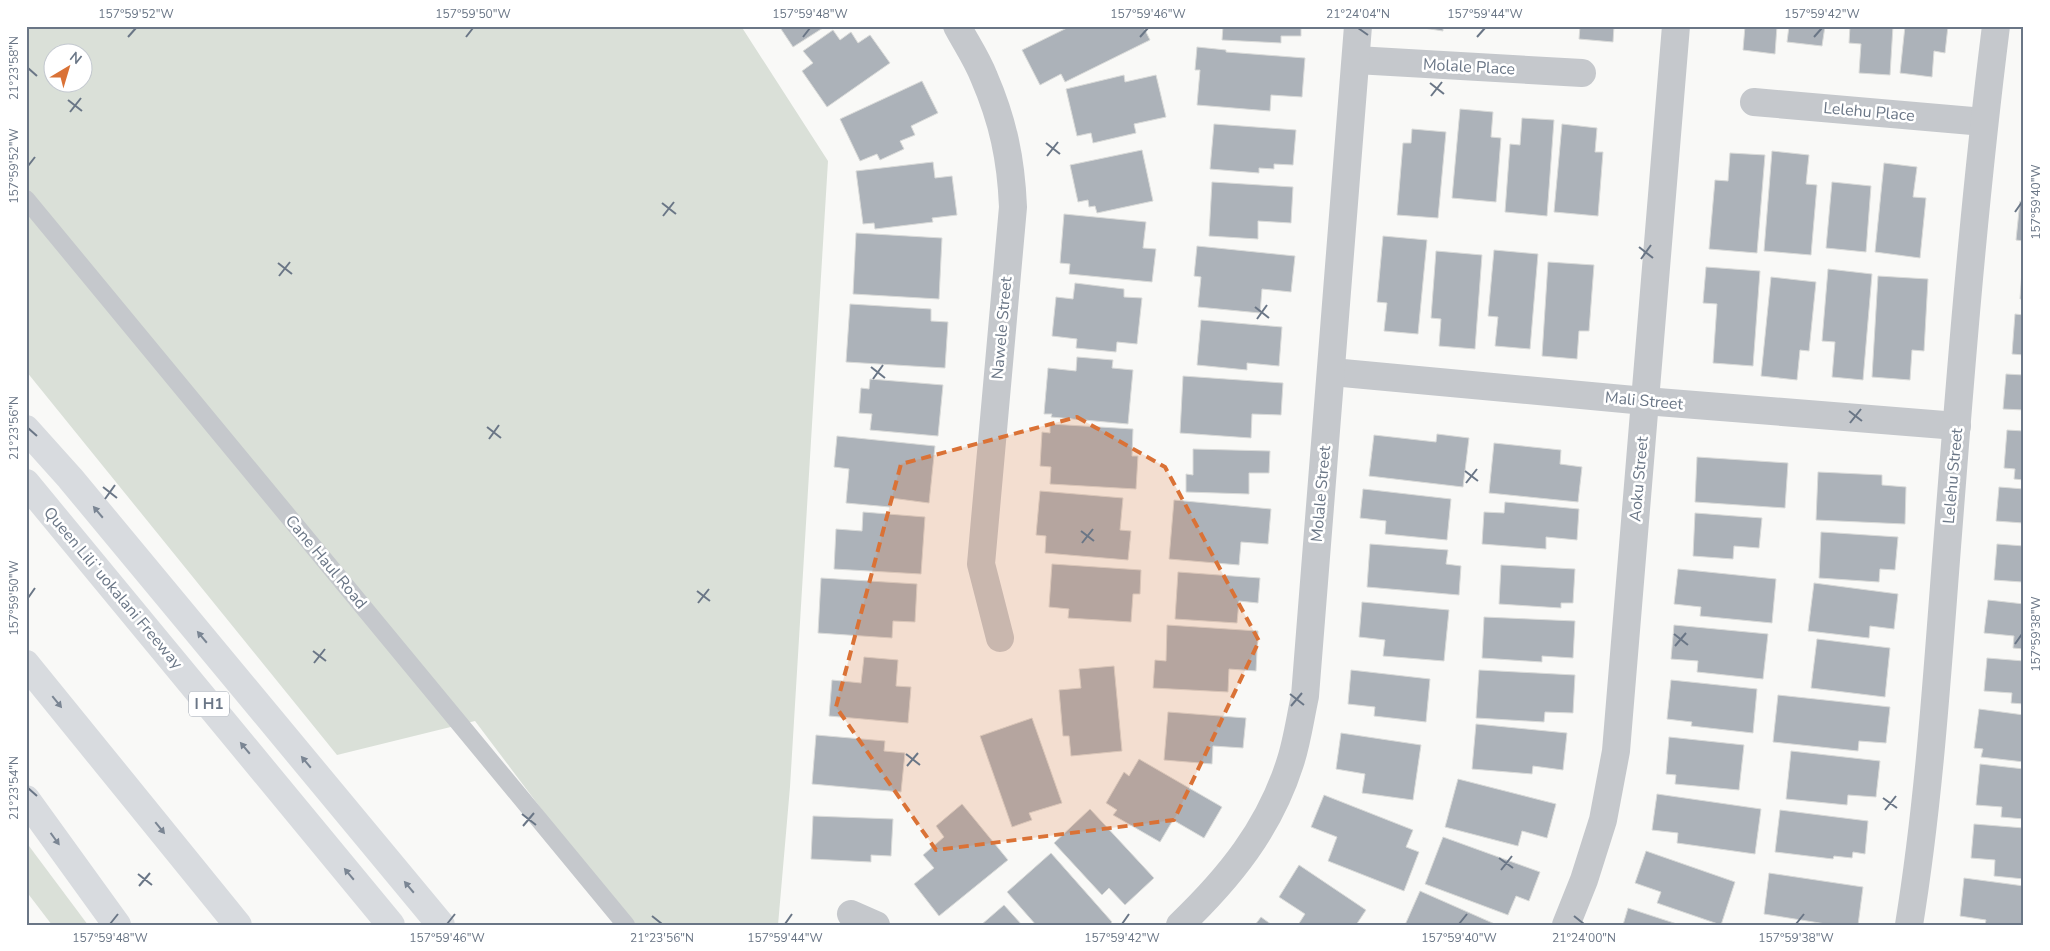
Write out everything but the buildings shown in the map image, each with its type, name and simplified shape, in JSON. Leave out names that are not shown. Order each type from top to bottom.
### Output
[{"type":"highway","points":[[26,429],[70,478],[441,925]]},
{"type":"highway","name":"Queen Liliʻuokalani Freeway","points":[[26,483],[391,925]]},
{"type":"highway","points":[[26,664],[238,925]]},
{"type":"highway","points":[[26,799],[117,925]]},
{"type":"street","name":"Nawele Street","points":[[957,26],[984,75],[1001,122],[1011,170],[1012,206],[981,564],[1000,638]]},
{"type":"street","name":"Molale Street","points":[[1180,925],[1211,895],[1252,843],[1274,807],[1290,762],[1305,696],[1358,26]]},
{"type":"street","name":"Aoku Street","points":[[1566,925],[1584,880],[1603,820],[1616,751],[1676,26]]},
{"type":"street","name":"Lelehu Street","points":[[1909,925],[1926,806],[1984,122],[1996,26]]},
{"type":"street","name":"Molale Place","points":[[1356,60],[1582,73]]},
{"type":"street","name":"Lelehu Place","points":[[1754,102],[1984,122]]},
{"type":"street","name":"Mali Street","points":[[1332,372],[1645,401],[1957,426]]},
{"type":"street","points":[[851,914],[876,925]]},
{"type":"lane","name":"Cane Haul Road","points":[[26,199],[626,925]]},
{"type":"highlighted area","points":[[1077,417],[1165,467],[1259,641],[1174,820],[936,850],[836,707],[901,464]]},
{"type":"shaded area","points":[[26,26],[741,26],[828,161],[790,787],[778,925],[629,925],[475,721],[337,755],[26,371]]},
{"type":"shaded area","points":[[26,842],[88,925],[52,925],[26,891]]}]
